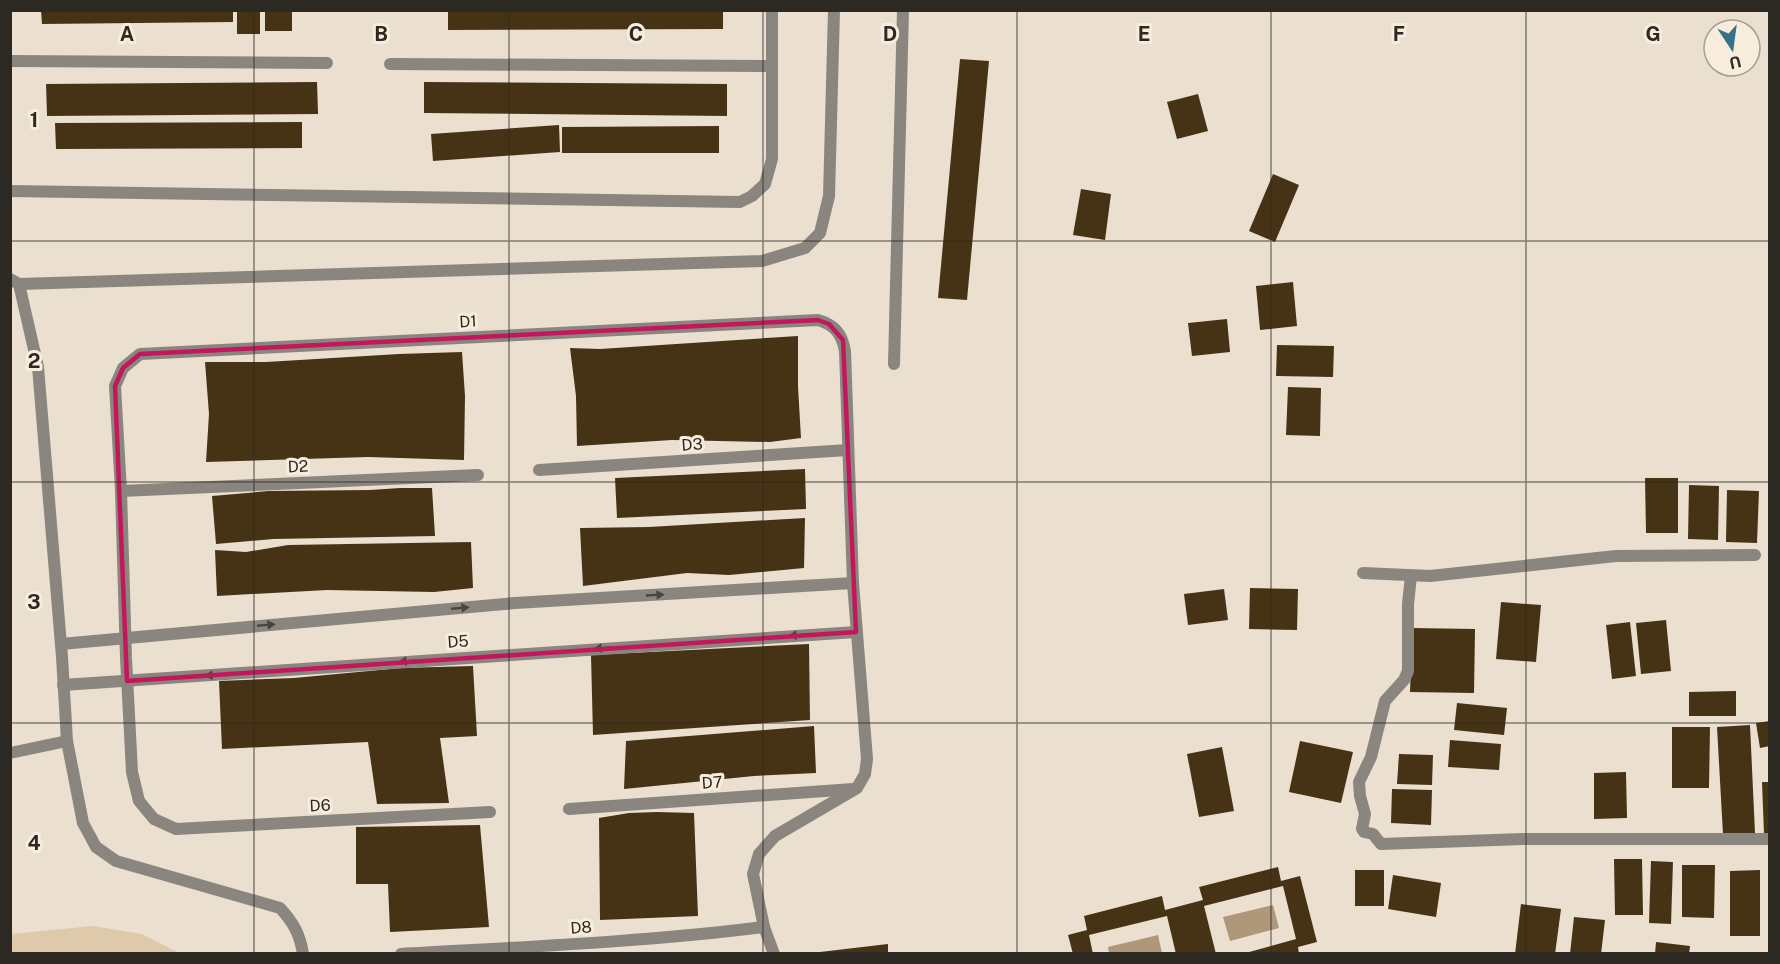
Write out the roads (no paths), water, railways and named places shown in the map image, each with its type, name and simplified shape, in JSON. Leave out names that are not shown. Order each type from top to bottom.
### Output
[{"type":"street","points":[[10,191],[740,202],[752,196],[765,184],[772,159],[772,10]]},
{"type":"street","points":[[303,954],[301,940],[293,922],[280,908],[116,861],[96,847],[83,824],[67,741],[38,367],[15,281],[762,261],[805,248],[820,233],[829,196],[834,10]]},
{"type":"street","points":[[894,364],[903,10]]},
{"type":"street","points":[[10,61],[327,63]]},
{"type":"street","points":[[390,64],[771,66]]},
{"type":"street","name":"D1","points":[[121,491],[115,386],[123,368],[140,354],[818,320],[837,330],[843,340],[848,450]]},
{"type":"street","points":[[774,954],[764,927],[753,874],[759,854],[775,836],[857,788],[866,774],[867,759],[853,583],[848,450]]},
{"type":"street","name":"D3","points":[[539,470],[848,450]]},
{"type":"street","name":"D2","points":[[121,491],[478,475]]},
{"type":"street","points":[[121,491],[127,681]]},
{"type":"street","points":[[1364,573],[1430,576],[1616,556],[1755,555]]},
{"type":"street","points":[[1411,576],[1408,603],[1408,671],[1404,680],[1385,701],[1371,757],[1359,782],[1365,814],[1362,829],[1364,832],[1373,834],[1381,844],[1523,840],[1770,839]]},
{"type":"street","name":"D5","points":[[61,644],[516,603],[853,583]]},
{"type":"street","name":"D5","points":[[63,685],[856,632]]},
{"type":"street","name":"D6","points":[[127,681],[132,772],[139,801],[154,819],[176,829],[490,812]]},
{"type":"street","points":[[10,753],[67,741]]},
{"type":"street","name":"D7","points":[[569,809],[857,788]]},
{"type":"street","name":"D8","points":[[400,954],[710,934],[764,927]]}]
